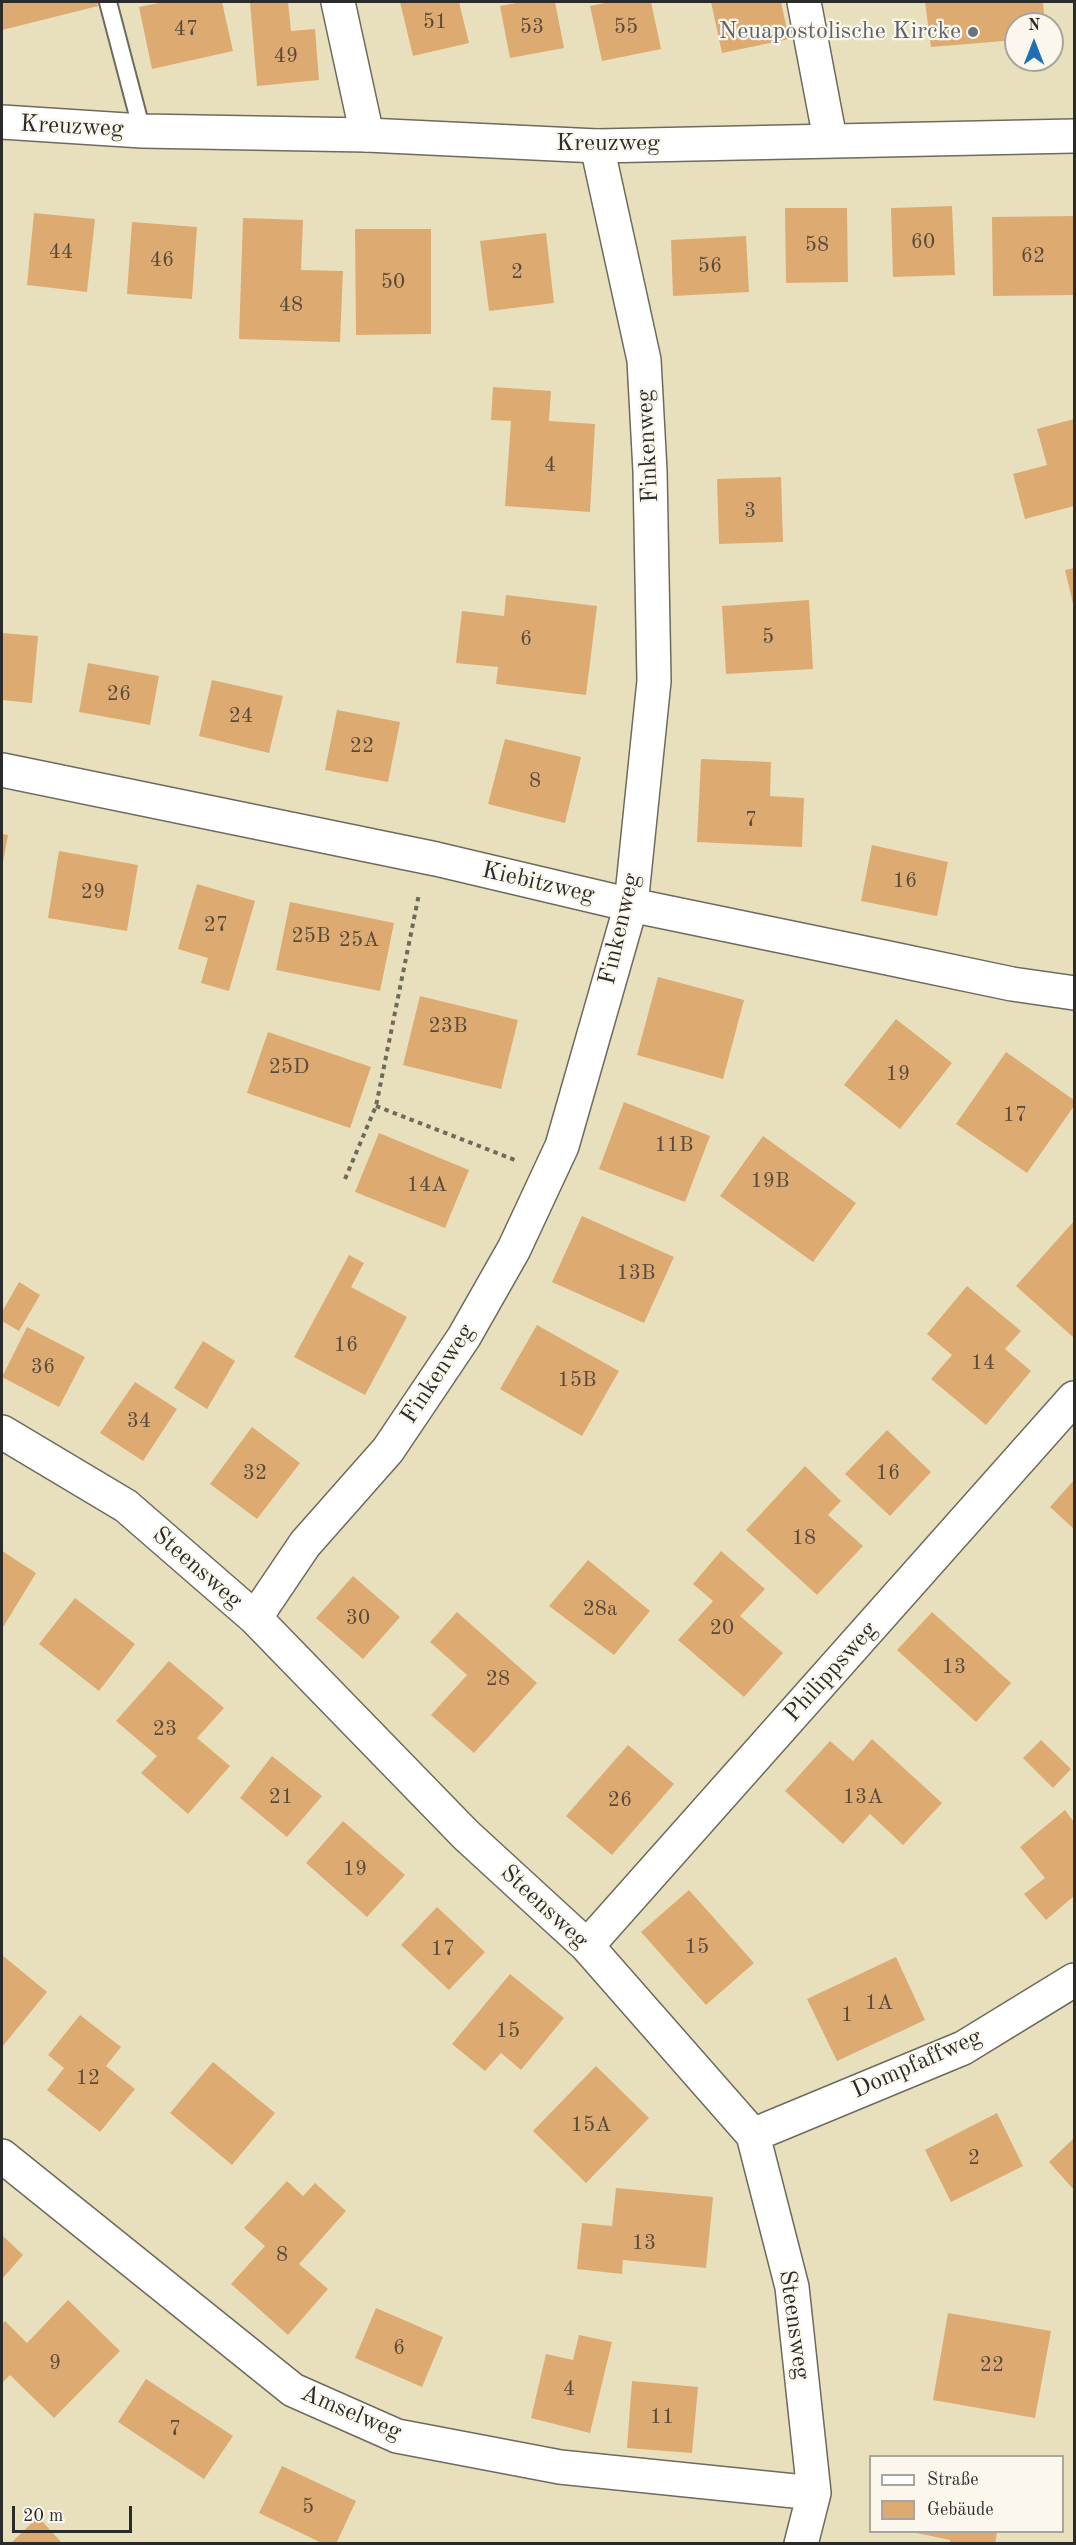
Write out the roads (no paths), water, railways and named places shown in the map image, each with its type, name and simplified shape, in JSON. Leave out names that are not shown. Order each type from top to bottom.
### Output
[{"type":"street","points":[[338,2],[367,135]]},
{"type":"street","points":[[804,2],[830,139]]},
{"type":"street","name":"Kreuzweg","points":[[2,123],[142,130],[367,135],[597,146],[830,139],[1074,136]]},
{"type":"street","name":"Finkenweg","points":[[255,1618],[304,1544],[388,1450],[464,1337],[514,1249],[562,1146],[631,905],[654,681],[650,471],[644,360],[597,146]]},
{"type":"street","name":"Kiebitzweg","points":[[2,770],[426,858],[631,905],[1001,982],[1074,993]]},
{"type":"street","name":"Philippsweg","points":[[587,1946],[1074,1398]]},
{"type":"street","name":"Steensweg","points":[[2,1432],[126,1506],[255,1618],[466,1835],[587,1946],[753,2135],[792,2288],[814,2493],[801,2544]]},
{"type":"street","name":"Dompfaffweg","points":[[753,2135],[963,2048],[1074,1980]]},
{"type":"street","name":"Amselweg","points":[[2,2156],[292,2390],[397,2436],[560,2467],[814,2493]]},
{"type":"lane","name":"Kreuzweg","points":[[108,2],[142,130]]},
{"type":"place","name":"Neuapostolische Kircke","points":[[973,32]]}]
